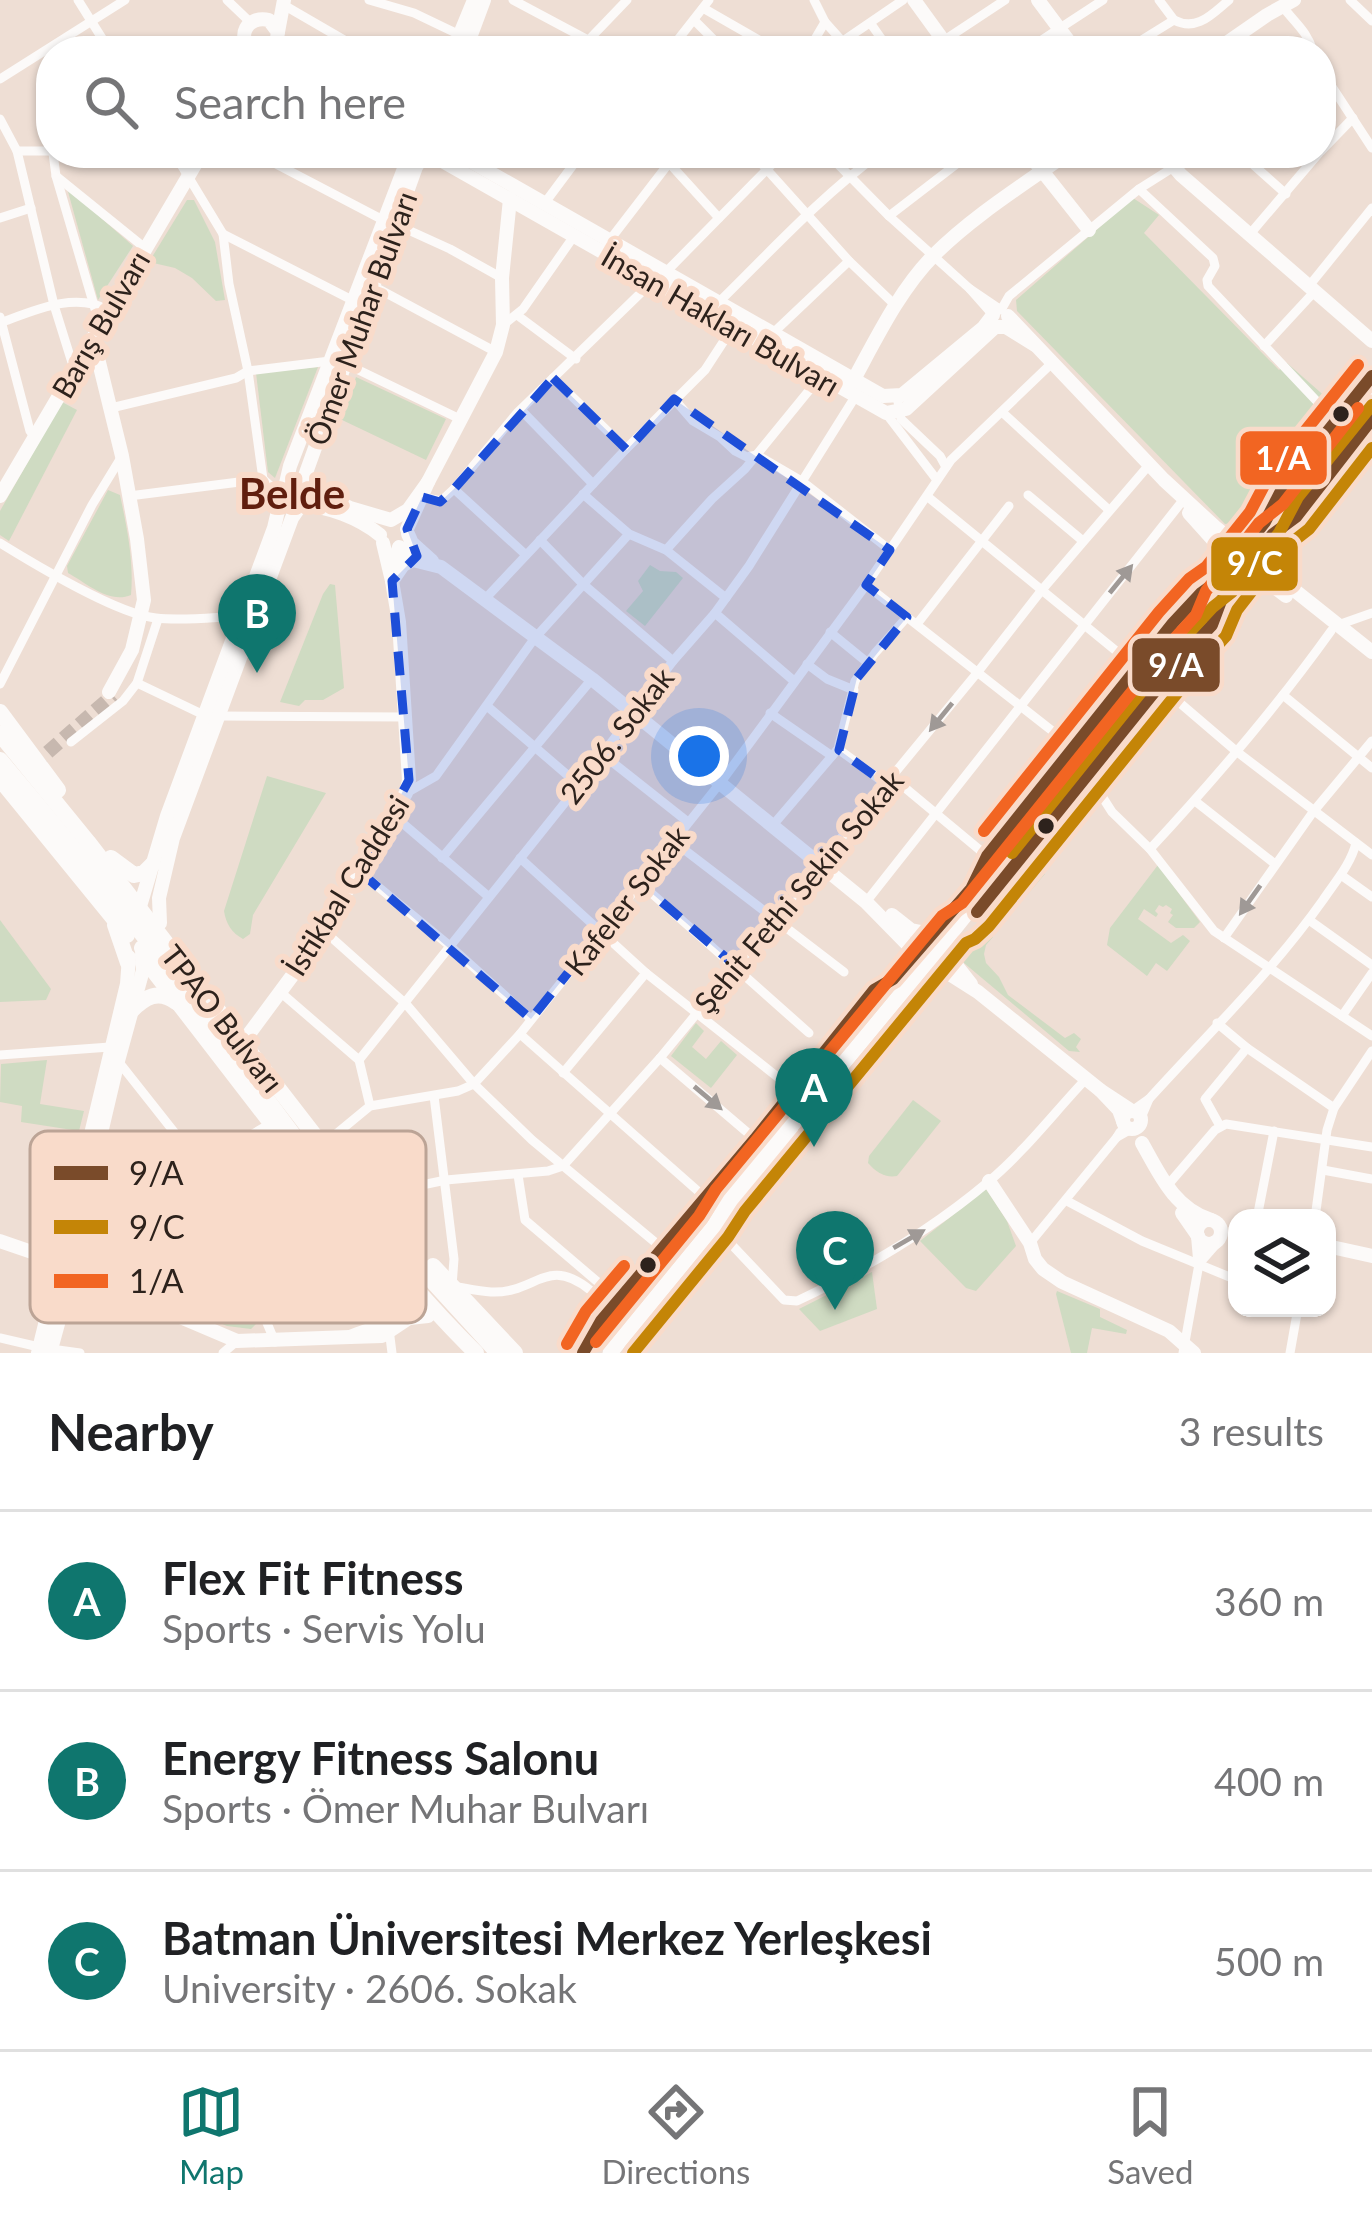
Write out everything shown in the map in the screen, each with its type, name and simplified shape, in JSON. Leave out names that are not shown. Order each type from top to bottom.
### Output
[{"type":"highway","points":[[0,712],[111,858],[141,910],[161,926],[155,944],[133,941],[128,923],[141,910]]},
{"type":"highway","name":"TPAO Bulvarı","points":[[0,734],[296,1131]]},
{"type":"highway","points":[[0,760],[85,849]]},
{"type":"highway","name":"TPAO Bulvarı","points":[[0,779],[133,941],[276,1131]]},
{"type":"highway","points":[[111,858],[134,874],[144,873],[153,864]]},
{"type":"highway","points":[[112,918],[128,963]]},
{"type":"highway","name":"TPAO Bulvarı","points":[[161,926],[324,1131]]},
{"type":"highway","points":[[131,1011],[141,1000],[158,995],[181,1006]]},
{"type":"highway","name":"TPAO Bulvarı","points":[[209,1011],[308,1131]]},
{"type":"highway","name":"TPAO Bulvarı","points":[[426,1256],[515,1353]]},
{"type":"highway","name":"TPAO Bulvarı","points":[[426,1275],[498,1353]]},
{"type":"highway","name":"TPAO Bulvarı","points":[[426,1301],[476,1353]]},
{"type":"highway","name":"TPAO Bulvarı","points":[[426,1314],[463,1353]]},
{"type":"main road","points":[[1145,674],[1221,601],[1249,554],[1372,391]]},
{"type":"main road","points":[[610,1353],[898,998],[971,889],[1372,403]]},
{"type":"main road","points":[[1249,554],[1264,559],[1270,571]]},
{"type":"main road","points":[[938,938],[956,927],[1004,852]]},
{"type":"main road","points":[[903,938],[921,963]]},
{"type":"main road","points":[[585,1350],[686,1236],[892,979],[921,963]]},
{"type":"street","points":[[78,0],[100,36]]},
{"type":"street","points":[[67,36],[125,0]]},
{"type":"street","points":[[226,0],[251,34]]},
{"type":"street","points":[[375,1],[460,34],[474,0]]},
{"type":"street","points":[[471,36],[484,0]]},
{"type":"street","points":[[512,0],[580,36]]},
{"type":"street","points":[[592,36],[627,0]]},
{"type":"street","points":[[814,0],[839,36]]},
{"type":"street","points":[[850,36],[903,0]]},
{"type":"street","points":[[914,0],[940,36]]},
{"type":"street","points":[[960,36],[1005,0]]},
{"type":"street","points":[[1038,0],[1063,36]]},
{"type":"street","points":[[1049,36],[1103,0]]},
{"type":"street","points":[[1159,0],[1174,20],[1193,25],[1229,0]]},
{"type":"street","points":[[1257,0],[1267,14]]},
{"type":"street","points":[[1350,0],[1372,21]]},
{"type":"street","points":[[251,34],[279,1]]},
{"type":"street","points":[[275,36],[279,1]]},
{"type":"street","points":[[279,1],[338,36]]},
{"type":"street","points":[[1236,36],[1288,3],[1294,22],[1307,36]]},
{"type":"street","points":[[682,36],[706,4],[755,36]]},
{"type":"street","points":[[1148,36],[1174,20]]},
{"type":"street","points":[[695,21],[710,36]]},
{"type":"street","points":[[817,36],[825,22]]},
{"type":"street","points":[[251,34],[273,23],[275,36]]},
{"type":"street","points":[[871,24],[879,36]]},
{"type":"street","points":[[0,79],[36,56]]},
{"type":"street","points":[[1336,92],[1370,142]]},
{"type":"street","points":[[1336,136],[1353,118]]},
{"type":"street","points":[[0,119],[17,151],[74,369]]},
{"type":"street","points":[[17,151],[36,152]]},
{"type":"street","points":[[55,168],[94,302],[148,613],[137,683],[71,742]]},
{"type":"street","points":[[183,168],[223,234],[262,479]]},
{"type":"street","name":"Barış Bulvarı","points":[[0,496],[193,168]]},
{"type":"street","points":[[284,168],[502,278]]},
{"type":"street","name":"Ömer Muhar Bulvarı","points":[[161,926],[160,898],[173,838],[287,490],[290,466],[373,286],[406,168]]},
{"type":"street","name":"Ömer Muhar Bulvarı","points":[[337,362],[353,302],[416,168]]},
{"type":"street","name":"İnsan Hakları Bulvarı","points":[[453,168],[574,236],[718,303],[854,389]]},
{"type":"street","name":"İnsan Hakları Bulvarı","points":[[492,168],[733,327],[820,377],[891,404]]},
{"type":"street","points":[[544,204],[570,168]]},
{"type":"street","points":[[609,241],[665,168]]},
{"type":"street","points":[[673,168],[718,218]]},
{"type":"street","points":[[842,168],[932,257],[1035,345],[1164,480],[1249,554],[1264,579],[1372,652]]},
{"type":"street","points":[[718,303],[860,168]]},
{"type":"street","points":[[889,216],[951,168]]},
{"type":"street","points":[[1040,168],[1089,230]]},
{"type":"street","points":[[854,389],[896,306],[932,257],[1046,168]]},
{"type":"street","points":[[891,404],[906,409],[992,329],[1009,296],[1139,189],[1172,168]]},
{"type":"street","points":[[1177,168],[1372,341]]},
{"type":"street","points":[[1257,168],[1286,194]]},
{"type":"street","points":[[1250,235],[1307,168]]},
{"type":"street","points":[[425,489],[441,501],[454,490],[521,410],[766,169],[896,306]]},
{"type":"street","points":[[56,176],[145,248]]},
{"type":"street","points":[[1139,189],[1213,258],[1216,266],[1208,286],[1326,411]]},
{"type":"street","points":[[396,538],[496,352],[503,325],[502,278],[510,200]]},
{"type":"street","points":[[0,218],[31,208]]},
{"type":"street","points":[[1264,346],[1372,208]]},
{"type":"street","points":[[223,234],[353,302]]},
{"type":"street","points":[[503,325],[517,315],[574,236]]},
{"type":"street","points":[[772,334],[849,261]]},
{"type":"street","points":[[373,286],[496,352]]},
{"type":"street","points":[[35,439],[0,321],[54,305],[94,302],[108,310]]},
{"type":"street","points":[[517,315],[575,359]]},
{"type":"street","points":[[485,598],[705,370],[733,327]]},
{"type":"street","points":[[111,408],[236,378],[248,371],[337,362],[460,419]]},
{"type":"street","name":"Kafeler Sokak","points":[[474,1084],[520,1034],[721,782],[790,678],[807,664],[866,585],[946,467],[1052,363]]},
{"type":"street","points":[[1249,554],[1283,487],[1372,376]]},
{"type":"street","points":[[666,550],[757,455],[820,377]]},
{"type":"street","points":[[553,379],[626,449]]},
{"type":"street","name":"2506. Sokak","points":[[359,1060],[673,661],[716,613],[803,482],[854,389]]},
{"type":"street","points":[[674,399],[693,421],[720,436],[735,452],[757,455],[803,482],[890,550]]},
{"type":"street","points":[[891,404],[946,467]]},
{"type":"street","points":[[891,404],[937,480]]},
{"type":"street","points":[[521,410],[593,484]]},
{"type":"street","points":[[1002,412],[1109,510]]},
{"type":"street","points":[[1164,480],[1224,552],[1249,554],[1296,517],[1372,419]]},
{"type":"street","points":[[0,684],[122,456]]},
{"type":"street","name":"Şehit Fethi Sekin Sokak","points":[[563,1166],[775,921],[977,673],[1079,537],[1149,465]]},
{"type":"street","points":[[129,496],[262,479],[391,520]]},
{"type":"street","points":[[425,489],[408,510],[381,527],[537,636],[634,712],[820,863],[903,938]]},
{"type":"street","points":[[287,490],[290,506],[320,507],[396,538]]},
{"type":"street","points":[[454,490],[526,555]]},
{"type":"street","points":[[583,494],[629,534],[666,550],[725,598]]},
{"type":"street","points":[[1028,495],[1079,537]]},
{"type":"street","points":[[928,497],[1236,751],[1372,855]]},
{"type":"street","points":[[866,902],[1180,503]]},
{"type":"street","name":"Ömer Muhar Bulvarı","points":[[141,910],[167,816],[301,505]]},
{"type":"street","points":[[773,825],[835,753],[855,681],[868,663],[912,620],[1009,506]]},
{"type":"street","points":[[406,793],[436,776],[537,636],[629,534]]},
{"type":"street","name":"İstikbal Caddesi","points":[[248,1034],[322,930],[406,793],[399,622],[392,581],[396,538]]},
{"type":"street","points":[[540,539],[583,584],[673,661]]},
{"type":"street","points":[[0,543],[58,576],[148,613],[242,616]]},
{"type":"street","points":[[392,581],[413,560],[441,567]]},
{"type":"street","points":[[1270,571],[1372,662]]},
{"type":"street","points":[[866,585],[1074,748]]},
{"type":"street","points":[[111,693],[135,658],[148,613]]},
{"type":"street","points":[[716,613],[790,678]]},
{"type":"street","points":[[1150,848],[1283,695],[1334,628],[1372,613]]},
{"type":"street","points":[[830,632],[868,663]]},
{"type":"street","points":[[807,664],[854,690]]},
{"type":"street","points":[[1004,852],[1074,748],[1145,674]]},
{"type":"street","points":[[1004,852],[1089,776],[1145,674]]},
{"type":"street","points":[[442,858],[592,679]]},
{"type":"street","points":[[137,683],[212,716],[405,717]]},
{"type":"street","points":[[1283,695],[1372,768]]},
{"type":"street","points":[[487,706],[579,784]]},
{"type":"street","points":[[770,713],[1004,852]]},
{"type":"street","points":[[1224,938],[1313,812],[1372,741]]},
{"type":"street","points":[[602,754],[688,822]]},
{"type":"street","points":[[1089,776],[1112,812],[1150,848],[1207,924],[1372,1036]]},
{"type":"street","points":[[1195,800],[1275,864]]},
{"type":"street","points":[[393,815],[489,897]]},
{"type":"street","points":[[673,841],[844,972]]},
{"type":"street","points":[[1030,1243],[1149,1099],[1270,970],[1341,875],[1356,843]]},
{"type":"street","points":[[520,858],[646,973],[794,1090]]},
{"type":"street","points":[[359,871],[531,1019]]},
{"type":"street","points":[[1341,875],[1368,894],[1372,880]]},
{"type":"street","points":[[640,883],[809,1033]]},
{"type":"street","points":[[866,902],[911,931],[938,938],[978,992],[1100,1090],[1131,1123],[1198,1236],[1204,1242],[1216,1242],[1228,1234]]},
{"type":"street","points":[[1309,920],[1372,969],[1342,1016]]},
{"type":"street","points":[[322,930],[406,1004],[474,1084],[532,1140],[656,1243]]},
{"type":"street","points":[[98,1131],[133,941]]},
{"type":"street","points":[[97,1131],[114,1054],[143,970],[133,941]]},
{"type":"street","points":[[921,963],[978,992]]},
{"type":"street","points":[[563,1072],[646,973]]},
{"type":"street","points":[[585,1350],[601,1321],[874,990],[892,979]]},
{"type":"street","points":[[279,991],[359,1060],[370,1106]]},
{"type":"street","points":[[1217,1023],[1334,1108]]},
{"type":"street","points":[[520,1034],[699,1192]]},
{"type":"street","points":[[1220,1126],[1205,1099],[1247,1048]]},
{"type":"street","points":[[1316,1209],[1334,1108],[1372,1051]]},
{"type":"street","points":[[0,1055],[114,1054]]},
{"type":"street","points":[[114,1054],[174,1131]]},
{"type":"street","points":[[660,1058],[755,1139]]},
{"type":"street","points":[[714,1226],[784,1300],[797,1301],[922,1233],[1016,1156],[1085,1080]]},
{"type":"street","points":[[340,1131],[370,1106],[474,1084]]},
{"type":"street","points":[[434,1096],[454,1259],[452,1286],[492,1292],[554,1274],[571,1275],[590,1290]]},
{"type":"street","points":[[258,1131],[270,1124]]},
{"type":"street","points":[[1169,1190],[1226,1124],[1372,1147]]},
{"type":"street","points":[[1259,1209],[1274,1131]]},
{"type":"street","points":[[426,1184],[548,1172],[563,1166]]},
{"type":"street","points":[[1322,1170],[1372,1178]]},
{"type":"street","points":[[518,1175],[525,1220],[614,1295]]},
{"type":"street","points":[[989,1181],[1030,1243],[1035,1259],[1052,1276],[1160,1325],[1187,1349]]},
{"type":"street","points":[[1169,1190],[1195,1215],[1228,1226]]},
{"type":"street","points":[[1067,1201],[1142,1241],[1228,1276]]},
{"type":"street","points":[[1200,1262],[1221,1234],[1215,1222]]},
{"type":"street","points":[[1187,1349],[1200,1262],[1200,1225],[1215,1222]]},
{"type":"street","points":[[0,1259],[3,1242],[30,1257]]},
{"type":"street","points":[[1336,1248],[1372,1256]]},
{"type":"street","points":[[1290,1353],[1296,1317]]},
{"type":"street","points":[[194,1323],[237,1341],[275,1342],[350,1337],[398,1323]]},
{"type":"street","points":[[267,1323],[275,1342]]},
{"type":"street","points":[[385,1329],[391,1323]]},
{"type":"street","points":[[385,1329],[390,1353]]},
{"type":"street","points":[[0,1338],[44,1351],[80,1353]]},
{"type":"street","points":[[223,1353],[237,1341]]},
{"type":"highlighted area","points":[[553,378],[627,450],[674,399],[890,550],[866,585],[907,617],[857,678],[839,750],[886,784],[737,967],[640,883],[531,1019],[359,871],[409,780],[392,581],[417,556],[407,529],[422,497],[440,502]]},
{"type":"green space","points":[[67,188],[133,246],[98,300]]},
{"type":"green space","points":[[1133,198],[1159,215],[1144,233],[1279,370],[1287,363],[1328,399],[1285,463],[1250,499],[1239,522],[1225,524],[1017,311],[1016,300]]},
{"type":"green space","points":[[187,200],[194,200],[215,242],[225,300],[216,301],[175,268],[149,262]]},
{"type":"green space","points":[[318,367],[275,478],[268,472],[256,373]]},
{"type":"green space","points":[[356,377],[446,419],[426,460],[340,419]]},
{"type":"green space","points":[[62,402],[77,410],[9,541],[0,535],[0,511]]},
{"type":"green space","points":[[108,490],[120,495],[129,545],[131,595],[123,597],[91,587],[68,573],[67,566]]},
{"type":"green space","points":[[650,565],[683,578],[645,626],[626,611],[643,591],[638,581]]},
{"type":"green space","points":[[330,584],[335,585],[344,688],[299,706],[280,702],[323,594]]},
{"type":"green space","points":[[267,776],[326,793],[253,915],[250,934],[243,939],[230,928],[224,911]]},
{"type":"green space","points":[[1158,865],[1200,922],[1194,928],[1176,928],[1168,922],[1173,915],[1166,905],[1159,905],[1156,917],[1144,909],[1138,919],[1171,943],[1183,935],[1190,941],[1167,971],[1156,963],[1147,976],[1107,945],[1110,928]]},
{"type":"green space","points":[[1030,868],[1045,874],[993,928],[984,954],[986,963],[1008,995],[1065,1038],[1074,1033],[1081,1039],[1076,1047],[1080,1052],[1069,1051],[964,963],[962,953]]},
{"type":"green space","points":[[0,920],[51,989],[46,1000],[0,1002]]},
{"type":"green space","points":[[696,1023],[704,1031],[692,1047],[706,1059],[721,1041],[737,1055],[711,1088],[671,1056]]},
{"type":"green space","points":[[47,1060],[40,1104],[84,1111],[79,1131],[21,1122],[22,1106],[0,1102],[1,1064]]},
{"type":"green space","points":[[913,1100],[941,1121],[897,1176],[878,1172],[868,1163],[869,1156]]},
{"type":"green space","points":[[986,1189],[1007,1221],[1016,1246],[976,1291],[966,1288],[920,1241]]},
{"type":"green space","points":[[872,1272],[877,1309],[820,1331],[799,1309]]},
{"type":"green space","points":[[1057,1291],[1100,1309],[1100,1317],[1127,1330],[1126,1334],[1092,1328],[1087,1353],[1071,1353]]},
{"type":"green space","points":[[220,1323],[257,1323],[251,1329]]},
{"type":"tunnel","points":[[32,766],[113,695]]},
{"type":"transit line","name":"1/A","points":[[984,831],[1159,612],[1206,567],[1250,512],[1269,476],[1358,365]]},
{"type":"transit line","name":"9/A","points":[[583,1353],[601,1321],[874,990],[893,979],[971,889],[987,856],[1173,623],[1219,580],[1265,522],[1283,487],[1372,376]]},
{"type":"transit line","name":"9/C","points":[[1012,853],[1187,635],[1232,592],[1279,533],[1298,497],[1372,405]]},
{"type":"transit line","name":"1/A","points":[[596,1342],[942,916],[962,903],[1196,615],[1206,591],[1259,523],[1283,504],[1358,408]]},
{"type":"transit line","name":"9/A","points":[[977,912],[1212,625],[1221,601],[1273,534],[1296,517],[1372,419]]},
{"type":"transit line","name":"9/C","points":[[633,1353],[966,943],[989,926],[1226,636],[1237,610],[1372,448]]},
{"type":"transit line","name":"1/A","points":[[567,1344],[586,1311],[624,1266]]},
{"type":"place","name":"Energy Fitness Salonu","points":[[257,673]]},
{"type":"place","name":"Flex Fit Fitness","points":[[814,1147]]},
{"type":"place","name":"Batman Üniversitesi Merkez Yerleşkesi","points":[[835,1310]]},
{"type":"district","name":"Belde","points":[[292,493]]}]
